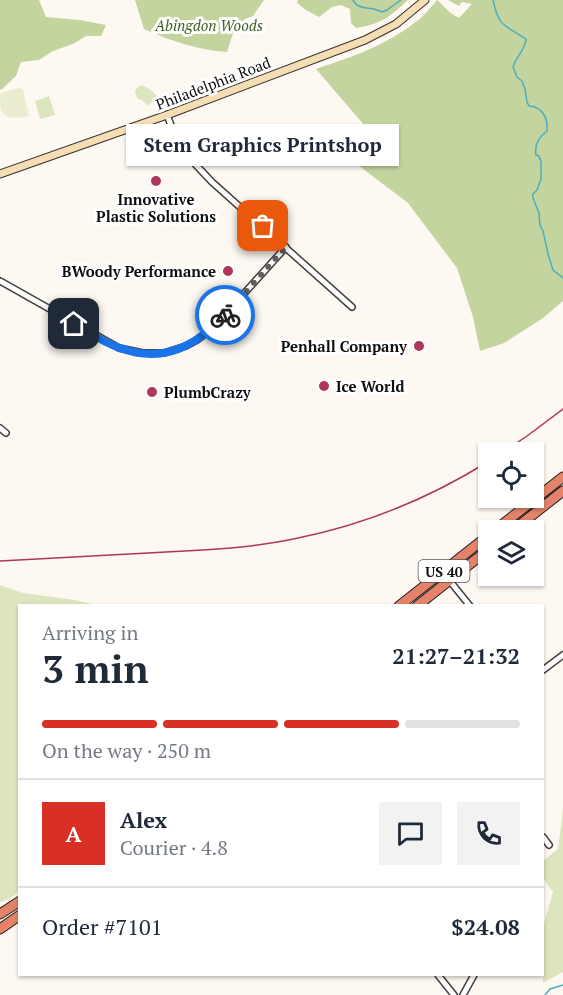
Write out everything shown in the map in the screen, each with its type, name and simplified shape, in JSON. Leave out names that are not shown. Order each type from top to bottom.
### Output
[{"type":"highway","points":[[508,520],[563,477]]},
{"type":"highway","points":[[526,520],[563,491]]},
{"type":"highway","name":"US 40","points":[[402,604],[478,544]]},
{"type":"highway","name":"US 40","points":[[419,604],[478,558]]},
{"type":"highway","points":[[0,912],[16,903]]},
{"type":"highway","points":[[0,929],[18,916]]},
{"type":"main road","name":"Philadelphia Road","points":[[0,174],[167,115],[375,36],[396,24],[425,0]]},
{"type":"street","points":[[167,115],[176,138],[212,182],[352,307]]},
{"type":"street","points":[[0,281],[118,348],[143,353],[164,352],[186,346],[213,328],[286,247]]},
{"type":"street","points":[[0,428],[6,433]]},
{"type":"street","points":[[449,580],[468,604]]},
{"type":"street","points":[[544,669],[563,655]]},
{"type":"street","points":[[544,838],[549,845]]},
{"type":"street","points":[[439,976],[454,995]]},
{"type":"street","points":[[463,995],[473,976]]},
{"type":"green space","points":[[0,0],[39,0],[46,17],[106,25],[101,36],[86,36],[39,60],[21,62],[16,76],[1,90]]},
{"type":"green space","name":"Abingdon Woods","points":[[135,0],[264,0],[253,16],[245,19],[233,33],[227,52],[185,44],[144,29]]},
{"type":"green space","name":"Abingdon Woods","points":[[298,0],[408,0],[385,19],[356,28],[351,23],[350,9],[341,5],[332,7],[319,17],[297,3]]},
{"type":"green space","points":[[437,0],[459,18],[472,4],[462,2],[459,6],[448,0],[563,0],[563,301],[543,318],[504,343],[480,351],[473,317],[457,268],[408,203],[333,146],[365,126],[316,69],[381,44],[420,19]]},
{"type":"green space","points":[[142,85],[157,96],[148,106],[138,99],[136,94],[136,89]]},
{"type":"green space","points":[[19,88],[23,90],[29,116],[17,118],[6,116],[1,110],[0,93]]},
{"type":"green space","points":[[49,96],[55,115],[40,119],[35,101]]},
{"type":"green space","points":[[0,585],[23,593],[92,604],[18,604],[18,892],[11,898],[0,902]]},
{"type":"green space","points":[[563,809],[563,972],[543,983],[544,924],[553,892],[544,879],[544,860],[558,849]]},
{"type":"waterway","points":[[353,0],[359,6],[382,12],[401,0]]},
{"type":"waterway","points":[[493,0],[500,21],[526,39],[513,67],[517,77],[522,81],[529,106],[541,111],[547,126],[547,131],[536,144],[536,155],[539,156],[541,162],[541,179],[533,198],[553,270],[563,278]]},
{"type":"waterway","points":[[545,995],[550,989],[563,985]]},
{"type":"railway","points":[[518,442],[563,409]]},
{"type":"railway","points":[[0,561],[215,549],[286,540],[349,525],[397,508],[444,487],[478,468]]},
{"type":"way so far","points":[[225,315],[286,247],[263,226]]},
{"type":"place","name":"Innovative Plastic Solutions","points":[[156,181]]},
{"type":"place","name":"Stem Graphics Printshop","points":[[263,226]]},
{"type":"place","name":"BWoody Performance","points":[[228,271]]},
{"type":"place","name":"Penhall Company","points":[[419,346]]},
{"type":"place","name":"Ice World","points":[[324,386]]},
{"type":"place","name":"PlumbCrazy","points":[[152,392]]},
{"type":"route","points":[[74,324],[118,348],[153,353],[180,349],[205,335],[225,315]]}]
